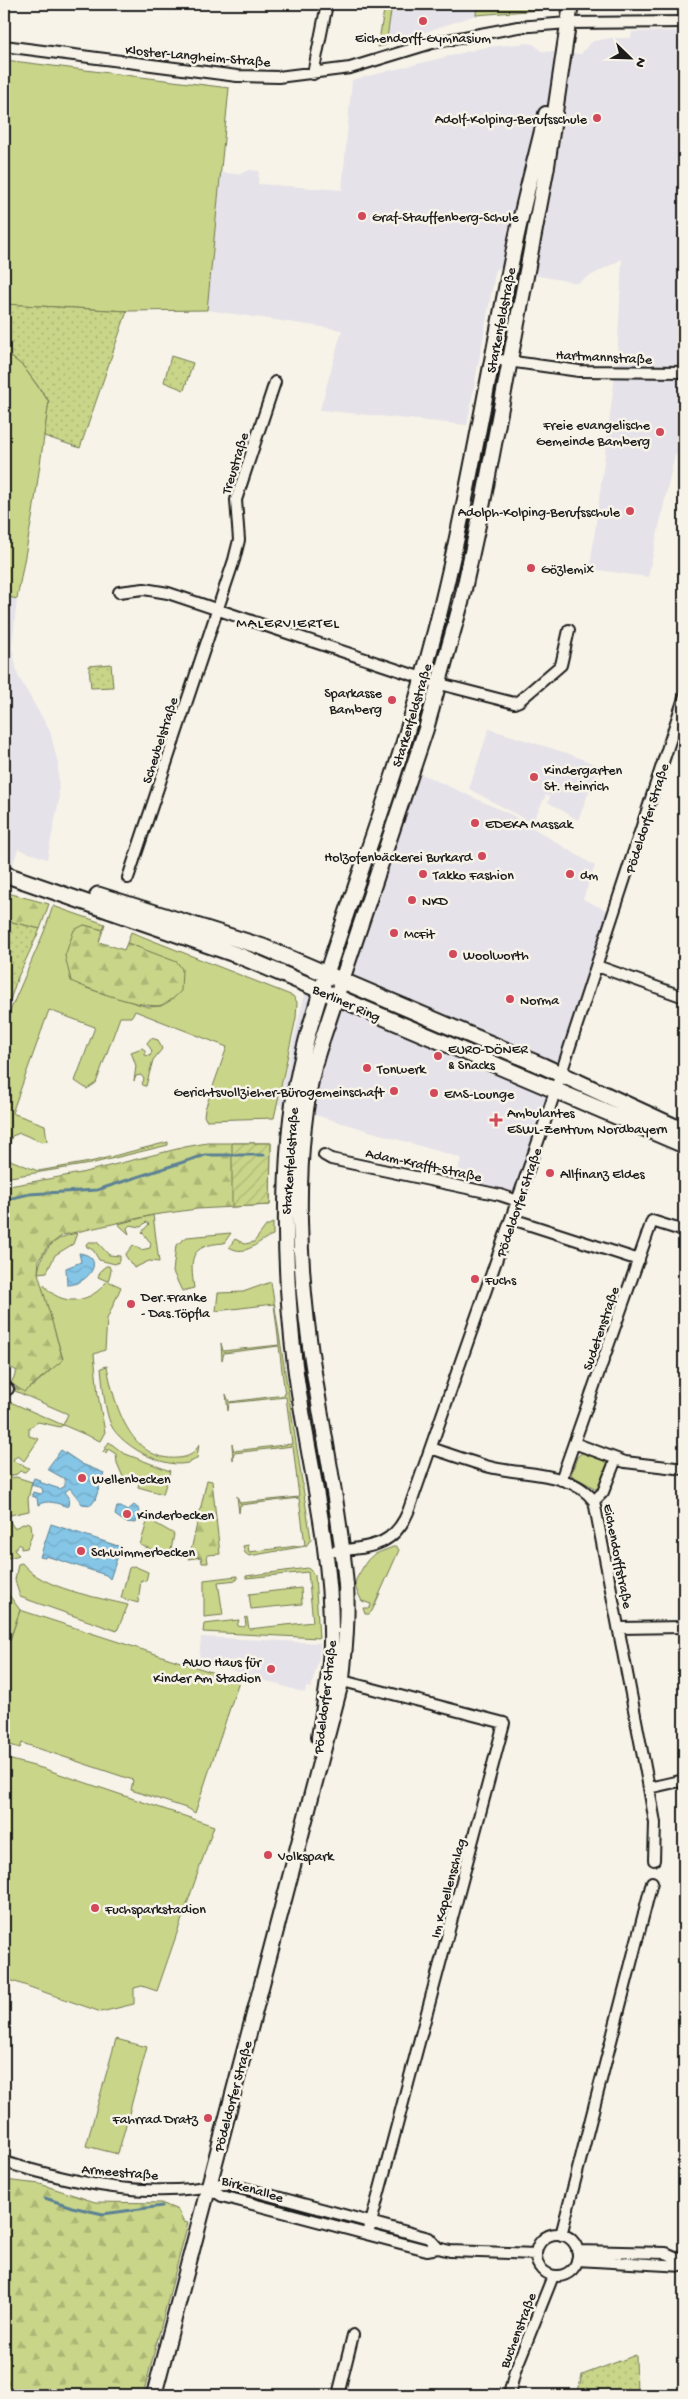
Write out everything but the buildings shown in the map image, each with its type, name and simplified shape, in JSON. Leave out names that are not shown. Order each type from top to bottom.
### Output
[{"type":"main road","name":"Starkenfeldstraße","points":[[342,1550],[305,1302],[302,1240],[302,1150],[315,1064],[440,684],[484,502],[547,166],[570,4]]},
{"type":"main road","name":"Starkenfeldstraße","points":[[325,1553],[294,1362],[285,1218],[289,1139],[298,1074],[320,991],[423,678],[444,599],[475,454],[515,241],[551,97],[561,66]]},
{"type":"main road","name":"Berliner Ring","points":[[4,864],[263,947],[561,1074],[684,1131]]},
{"type":"main road","name":"Berliner Ring","points":[[4,874],[197,940],[684,1145]]},
{"type":"main road","points":[[294,1362],[312,1359]]},
{"type":"main road","name":"Pödeldorfer Straße","points":[[154,2395],[310,1797],[321,1766],[346,1624],[346,1586],[342,1550]]},
{"type":"main road","name":"Pödeldorfer Straße","points":[[325,1553],[335,1679]]},
{"type":"street","points":[[313,74],[327,4]]},
{"type":"street","name":"Kloster-Langheim-Straße","points":[[4,46],[237,76],[278,77],[313,74],[358,66],[455,37],[518,27],[568,23],[684,22]]},
{"type":"street","name":"Hartmannstraße","points":[[493,360],[579,371],[684,372]]},
{"type":"street","name":"Treustraße","points":[[216,610],[239,540],[237,494],[275,382]]},
{"type":"street","points":[[119,592],[154,590],[440,684],[514,703],[520,702],[561,665],[569,630]]},
{"type":"street","name":"Scheubelstraße","points":[[128,878],[216,610]]},
{"type":"street","name":"Pödeldorfer Straße","points":[[325,1553],[378,1544],[395,1534],[404,1521],[432,1448],[556,1091],[684,700]]},
{"type":"street","points":[[597,966],[684,997]]},
{"type":"street","name":"Adam-Krafft-Straße","points":[[324,1155],[331,1159],[481,1191],[518,1201]]},
{"type":"street","points":[[512,1218],[638,1260]]},
{"type":"street","name":"Sudetenstraße","points":[[561,1480],[652,1221],[684,1232]]},
{"type":"street","points":[[574,1443],[625,1462],[684,1469]]},
{"type":"street","name":"Eichendorffstraße","points":[[432,1448],[493,1468],[561,1480],[582,1489],[594,1501],[655,1823],[654,1860]]},
{"type":"street","points":[[594,1501],[603,1492],[616,1459]]},
{"type":"street","points":[[619,1628],[684,1627]]},
{"type":"street","name":"Im Kapellenschlag","points":[[335,1679],[504,1723],[368,2234]]},
{"type":"street","points":[[649,1788],[684,1780]]},
{"type":"street","points":[[561,2234],[652,1882]]},
{"type":"street","name":"Armeestraße","points":[[4,2162],[74,2182],[106,2187],[139,2189],[208,2187]]},
{"type":"street","name":"Birkenallee","points":[[208,2187],[225,2182],[429,2238],[438,2248]]},
{"type":"street","name":"Birkenallee","points":[[208,2187],[222,2196],[427,2250],[438,2248],[450,2251],[536,2254]]},
{"type":"street","points":[[561,2234],[572,2240],[577,2255],[568,2273],[553,2276],[540,2268],[536,2254],[537,2247],[547,2236],[561,2234]]},
{"type":"street","points":[[577,2255],[666,2252],[684,2261]]},
{"type":"street","points":[[577,2255],[684,2266]]},
{"type":"street","name":"Buchenstraße","points":[[509,2395],[515,2371],[553,2276]]},
{"type":"street","points":[[338,2395],[353,2335]]},
{"type":"shaded area","name":"Eichendorff-Gymnasium","points":[[398,4],[551,4],[539,10],[476,15],[386,45],[391,11]]},
{"type":"shaded area","points":[[684,31],[684,328],[682,384],[684,384],[684,455],[675,454],[648,577],[590,569],[617,361],[622,259],[577,283],[496,268],[467,425],[320,410],[342,330],[207,310],[220,173],[240,174],[250,170],[259,171],[258,184],[342,190],[352,80],[486,47],[528,43],[535,45],[541,51],[581,54],[594,41],[611,38],[631,38],[632,32]]},
{"type":"shaded area","points":[[4,596],[17,599],[12,647],[18,676],[50,731],[58,764],[59,800],[47,859],[18,849],[8,878],[4,877]]},
{"type":"shaded area","name":"Kindergarten St. Heinrich","points":[[489,729],[570,754],[599,766],[578,820],[548,802],[550,797],[546,795],[532,823],[469,789]]},
{"type":"shaded area","points":[[406,767],[512,815],[595,866],[583,899],[612,913],[516,1199],[455,1183],[461,1158],[278,1104],[304,997]]},
{"type":"shaded area","name":"AWO Haus für Kinder Am Stadion","points":[[201,1637],[320,1643],[319,1658],[311,1688],[306,1687],[305,1693],[199,1660]]},
{"type":"green space","points":[[385,4],[398,4],[391,11],[386,45],[378,47]]},
{"type":"green space","points":[[477,4],[551,4],[539,10],[476,15]]},
{"type":"green space","points":[[5,60],[229,88],[207,310],[127,311],[4,304]]},
{"type":"green space","points":[[4,304],[127,311],[80,448],[44,436],[49,401],[23,366],[4,351]]},
{"type":"green space","points":[[4,351],[23,366],[49,402],[33,513],[17,599],[4,596]]},
{"type":"green space","points":[[171,356],[193,363],[184,390],[164,382]]},
{"type":"green space","points":[[111,664],[113,687],[91,688],[89,666]]},
{"type":"green space","points":[[4,892],[49,904],[40,929],[4,920]]},
{"type":"green space","points":[[53,906],[105,924],[103,930],[84,925],[86,988],[148,1007],[161,1006],[171,1000],[182,970],[177,963],[127,943],[131,932],[293,996],[297,1002],[296,1018],[274,1118],[206,1120],[204,1116],[205,1109],[227,1047],[135,1011],[131,1017],[120,1017],[96,1083],[87,1089],[75,1081],[95,1027],[49,1010],[12,1113],[45,1125],[47,1141],[42,1142],[20,1133],[12,1136],[5,1158],[38,1171],[90,1162],[168,1142],[168,1145],[90,1164],[4,1178],[4,1039],[10,1011],[44,932]]},
{"type":"green space","points":[[4,920],[40,929],[17,979],[4,1019]]},
{"type":"green space","points":[[84,925],[103,930],[99,942],[124,950],[127,943],[177,962],[182,969],[181,991],[168,1002],[154,1006],[117,998],[71,981],[65,956],[74,930]]},
{"type":"green space","points":[[151,1038],[158,1040],[162,1049],[153,1060],[146,1086],[144,1086],[142,1084],[144,1079],[141,1075],[136,1076],[134,1081],[136,1066],[131,1052],[142,1048],[145,1050],[145,1055],[150,1056],[152,1051],[147,1043]]},
{"type":"green space","points":[[207,1143],[271,1143],[270,1205],[197,1209],[153,1215],[63,1235],[47,1247],[39,1260],[38,1273],[63,1360],[24,1392],[11,1383],[17,1371],[4,1364],[4,1187],[81,1173]]},
{"type":"green space","points":[[232,1143],[271,1143],[270,1205],[232,1207]]},
{"type":"green space","points":[[153,1215],[159,1262],[149,1261],[134,1268],[125,1255],[133,1245],[141,1250],[150,1248],[151,1243],[142,1232],[149,1224],[146,1222],[141,1227],[130,1225],[127,1228],[129,1234],[118,1224]]},
{"type":"green space","points":[[273,1223],[273,1235],[252,1247],[235,1250],[229,1247],[235,1239],[245,1244],[254,1242],[266,1226]]},
{"type":"green space","points":[[77,1233],[73,1244],[55,1255],[47,1272],[38,1273],[42,1258],[50,1246],[55,1241]]},
{"type":"green space","points":[[231,1233],[224,1243],[212,1244],[198,1250],[194,1255],[192,1269],[194,1288],[182,1291],[173,1272],[176,1245],[187,1237]]},
{"type":"green space","points":[[97,1242],[109,1255],[120,1256],[120,1261],[115,1264],[99,1260],[93,1250],[87,1247],[86,1244]]},
{"type":"green space","points":[[109,1266],[111,1271],[108,1281],[121,1287],[107,1319],[105,1350],[94,1354],[98,1395],[105,1432],[100,1441],[63,1425],[68,1414],[15,1391],[16,1387],[18,1390],[33,1386],[63,1359],[41,1286],[44,1285],[51,1292],[67,1300],[85,1298],[101,1288],[107,1281],[98,1277],[101,1270]]},
{"type":"green space","points":[[271,1282],[311,1539],[306,1546],[249,1556],[245,1553],[243,1546],[248,1545],[249,1552],[305,1545],[299,1498],[240,1505],[239,1513],[237,1496],[240,1503],[299,1497],[293,1446],[234,1453],[233,1460],[232,1444],[234,1451],[292,1444],[286,1397],[229,1403],[228,1411],[226,1394],[229,1402],[285,1395],[279,1346],[224,1353],[222,1360],[221,1343],[223,1351],[279,1345],[274,1304],[216,1311],[218,1293],[243,1292]]},
{"type":"green space","points":[[107,1366],[114,1397],[120,1413],[136,1441],[148,1451],[161,1457],[178,1458],[191,1454],[199,1444],[197,1458],[188,1463],[163,1462],[137,1450],[117,1434],[111,1425],[104,1397],[101,1368]]},
{"type":"green space","points":[[8,1401],[63,1425],[60,1427],[38,1422],[29,1428],[29,1436],[39,1439],[24,1461],[18,1456],[13,1459],[15,1462],[29,1468],[25,1472],[20,1471],[10,1476],[32,1482],[28,1499],[29,1511],[10,1515],[8,1518],[14,1528],[28,1522],[31,1524],[32,1534],[27,1548],[21,1549],[21,1545],[18,1545],[14,1550],[19,1555],[9,1558],[4,1555],[4,1413]]},
{"type":"green space","points":[[109,1442],[123,1453],[170,1471],[163,1494],[138,1487],[140,1479],[129,1476],[127,1479],[123,1477],[117,1463],[116,1454],[108,1449],[106,1453],[103,1452]]},
{"type":"green space","points":[[583,1452],[609,1462],[601,1488],[598,1490],[571,1475],[577,1457]]},
{"type":"green space","points":[[207,1480],[212,1481],[220,1554],[207,1555],[208,1563],[202,1563],[201,1557],[189,1559]]},
{"type":"green space","points":[[148,1519],[174,1534],[170,1556],[140,1545]]},
{"type":"green space","points":[[393,1547],[397,1547],[399,1550],[372,1611],[369,1614],[365,1614],[363,1608],[370,1608],[371,1604],[362,1601],[355,1584],[357,1578],[368,1559]]},
{"type":"green space","points":[[22,1563],[31,1572],[56,1586],[128,1605],[117,1631],[20,1597],[15,1580],[18,1564]]},
{"type":"green space","points":[[134,1566],[148,1572],[146,1581],[141,1580],[138,1603],[121,1598],[129,1568]]},
{"type":"green space","points":[[308,1568],[315,1575],[319,1638],[203,1632],[204,1624],[239,1620],[237,1626],[244,1627],[246,1625],[245,1618],[247,1617],[249,1629],[313,1622],[308,1572],[246,1578],[246,1576]]},
{"type":"green space","points":[[237,1576],[237,1580],[218,1582],[223,1615],[204,1617],[204,1580]]},
{"type":"green space","points":[[4,1588],[20,1610],[4,1657]]},
{"type":"green space","points":[[301,1588],[302,1604],[251,1609],[249,1594]]},
{"type":"green space","points":[[20,1610],[239,1681],[195,1813],[189,1809],[131,1790],[133,1780],[22,1743],[20,1748],[4,1743],[4,1658]]},
{"type":"green space","name":"Fuchsparkstadion","points":[[4,1758],[45,1769],[214,1826],[157,1991],[142,1986],[134,1988],[134,2004],[101,2012],[4,1978]]},
{"type":"green space","points":[[116,2039],[147,2047],[118,2154],[86,2146]]},
{"type":"green space","points":[[4,2180],[40,2184],[95,2202],[161,2203],[178,2210],[184,2222],[188,2223],[143,2395],[4,2395]]},
{"type":"green space","points":[[636,2355],[637,2395],[577,2395],[582,2375]]},
{"type":"water","points":[[79,1253],[88,1256],[92,1260],[92,1270],[82,1281],[67,1285],[66,1268],[81,1262]]},
{"type":"water","name":"Wellenbecken","points":[[61,1450],[82,1464],[104,1473],[95,1500],[91,1505],[82,1504],[70,1488],[65,1492],[69,1497],[68,1507],[49,1502],[38,1505],[37,1498],[32,1496],[33,1492],[41,1494],[43,1492],[42,1488],[31,1485],[34,1478],[40,1480],[39,1482],[60,1489],[65,1486],[65,1479],[47,1469]]},
{"type":"water","name":"Kinderbecken","points":[[134,1505],[140,1510],[136,1523],[125,1522],[115,1515],[117,1507],[127,1511]]},
{"type":"water","name":"Schwimmerbecken","points":[[51,1524],[121,1547],[110,1579],[106,1575],[46,1556],[45,1558],[40,1557]]},
{"type":"waterway","points":[[4,1200],[29,1194],[97,1190],[205,1155],[264,1155]]},
{"type":"waterway","points":[[4,2177],[8,2178]]},
{"type":"waterway","points":[[45,2198],[103,2214],[162,2206]]},
{"type":"place","name":"Eichendorff-Gymnasium","points":[[423,21]]},
{"type":"place","name":"Adolf-Kolping-Berufsschule","points":[[597,118]]},
{"type":"place","name":"Graf-Stauffenberg-Schule","points":[[362,216]]},
{"type":"place","name":"Freie evangelische Gemeinde Bamberg","points":[[660,432]]},
{"type":"place","name":"Adolph-Kolping-Berufsschule","points":[[630,511]]},
{"type":"place","name":"Gözlemix","points":[[531,568]]},
{"type":"place","name":"Sparkasse Bamberg","points":[[392,700]]},
{"type":"place","name":"Kindergarten St. Heinrich","points":[[534,777]]},
{"type":"place","name":"EDEKA Massak","points":[[475,823]]},
{"type":"place","name":"Holzofenbäckerei Burkard","points":[[482,856]]},
{"type":"place","name":"Takko Fashion","points":[[423,874]]},
{"type":"place","name":"dm","points":[[570,874]]},
{"type":"place","name":"NKD","points":[[412,900]]},
{"type":"place","name":"McFit","points":[[394,933]]},
{"type":"place","name":"Woolworth","points":[[453,954]]},
{"type":"place","name":"Norma","points":[[510,999]]},
{"type":"place","name":"EURO-DÖNER & Snacks","points":[[438,1056]]},
{"type":"place","name":"Tonwerk","points":[[367,1068]]},
{"type":"place","name":"Gerichtsvollzieher-Bürogemeinschaft","points":[[394,1091]]},
{"type":"place","name":"EMS-Lounge","points":[[434,1093]]},
{"type":"place","name":"Ambulantes ESWL-Zentrum Nordbayern","points":[[496,1120]]},
{"type":"place","name":"Allfinanz Eldes","points":[[550,1173]]},
{"type":"place","name":"Fuchs","points":[[475,1279]]},
{"type":"place","name":"Der.Franke - Das.Töpfla","points":[[131,1304]]},
{"type":"place","name":"Wellenbecken","points":[[82,1478]]},
{"type":"place","name":"Kinderbecken","points":[[127,1514]]},
{"type":"place","name":"Schwimmerbecken","points":[[81,1551]]},
{"type":"place","name":"AWO Haus für Kinder Am Stadion","points":[[271,1669]]},
{"type":"place","name":"Volkspark","points":[[268,1855]]},
{"type":"place","name":"Fuchsparkstadion","points":[[95,1908]]},
{"type":"place","name":"Fahrrad Dratz","points":[[208,2118]]},
{"type":"district","name":"MALERVIERTEL","points":[[288,622]]}]
